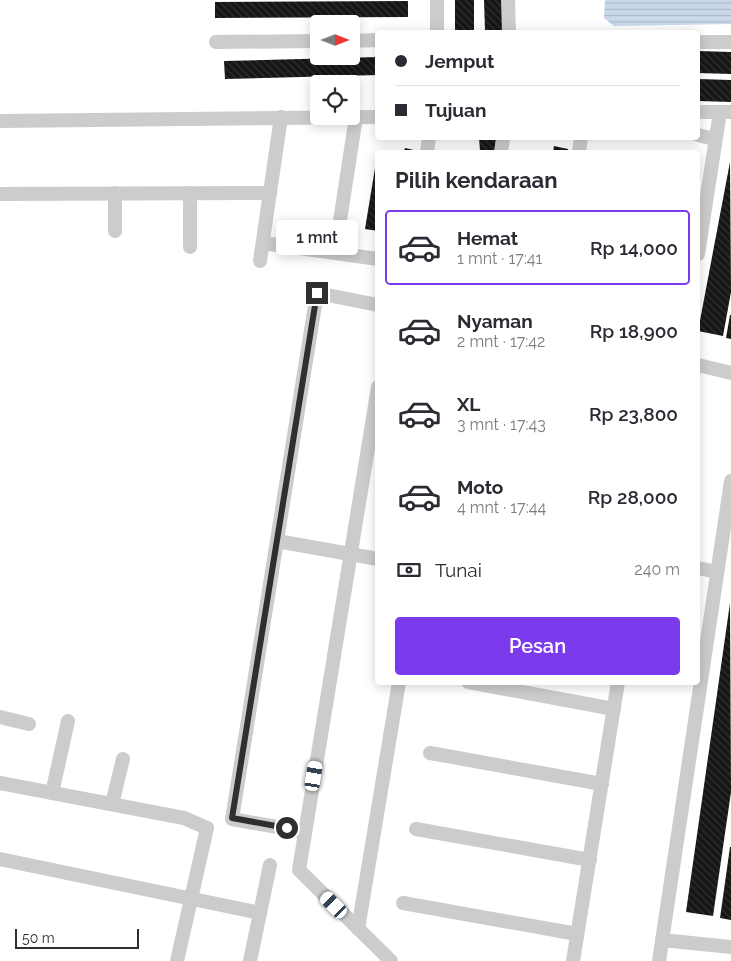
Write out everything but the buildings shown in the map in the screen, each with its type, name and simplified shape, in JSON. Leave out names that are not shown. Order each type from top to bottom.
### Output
[{"type":"street","points":[[437,0],[437,30]]},
{"type":"street","points":[[508,0],[509,30]]},
{"type":"street","points":[[360,41],[375,40]]},
{"type":"street","points":[[216,42],[310,41]]},
{"type":"street","points":[[700,42],[731,42]]},
{"type":"street","points":[[700,112],[725,112],[714,139],[700,240]]},
{"type":"street","points":[[260,261],[281,117]]},
{"type":"street","points":[[0,121],[310,117]]},
{"type":"street","points":[[360,117],[375,117]]},
{"type":"street","points":[[335,253],[355,125]]},
{"type":"street","points":[[700,136],[714,139]]},
{"type":"street","points":[[115,193],[115,231]]},
{"type":"street","points":[[190,193],[190,247]]},
{"type":"street","points":[[0,194],[270,193]]},
{"type":"street","points":[[263,243],[375,259]]},
{"type":"street","points":[[305,832],[232,818],[317,293],[375,304]]},
{"type":"street","points":[[700,365],[731,373]]},
{"type":"street","points":[[375,405],[299,870],[391,961]]},
{"type":"street","points":[[659,961],[731,481]]},
{"type":"street","points":[[277,541],[375,558]]},
{"type":"street","points":[[700,568],[717,572]]},
{"type":"street","points":[[358,929],[399,685]]},
{"type":"street","points":[[484,685],[614,709]]},
{"type":"street","points":[[573,961],[618,685]]},
{"type":"street","points":[[0,717],[29,724]]},
{"type":"street","points":[[52,793],[68,721]]},
{"type":"street","points":[[430,753],[602,784]]},
{"type":"street","points":[[112,804],[123,759]]},
{"type":"street","points":[[0,783],[184,818],[206,828],[178,961]]},
{"type":"street","points":[[416,829],[590,860]]},
{"type":"street","points":[[0,859],[260,913]]},
{"type":"street","points":[[250,961],[270,865]]},
{"type":"street","points":[[403,903],[577,934]]},
{"type":"street","points":[[662,940],[731,947]]},
{"type":"water","points":[[605,0],[731,0],[731,24],[614,26],[604,18]]},
{"type":"route","points":[[287,828],[232,818],[317,293]]}]
